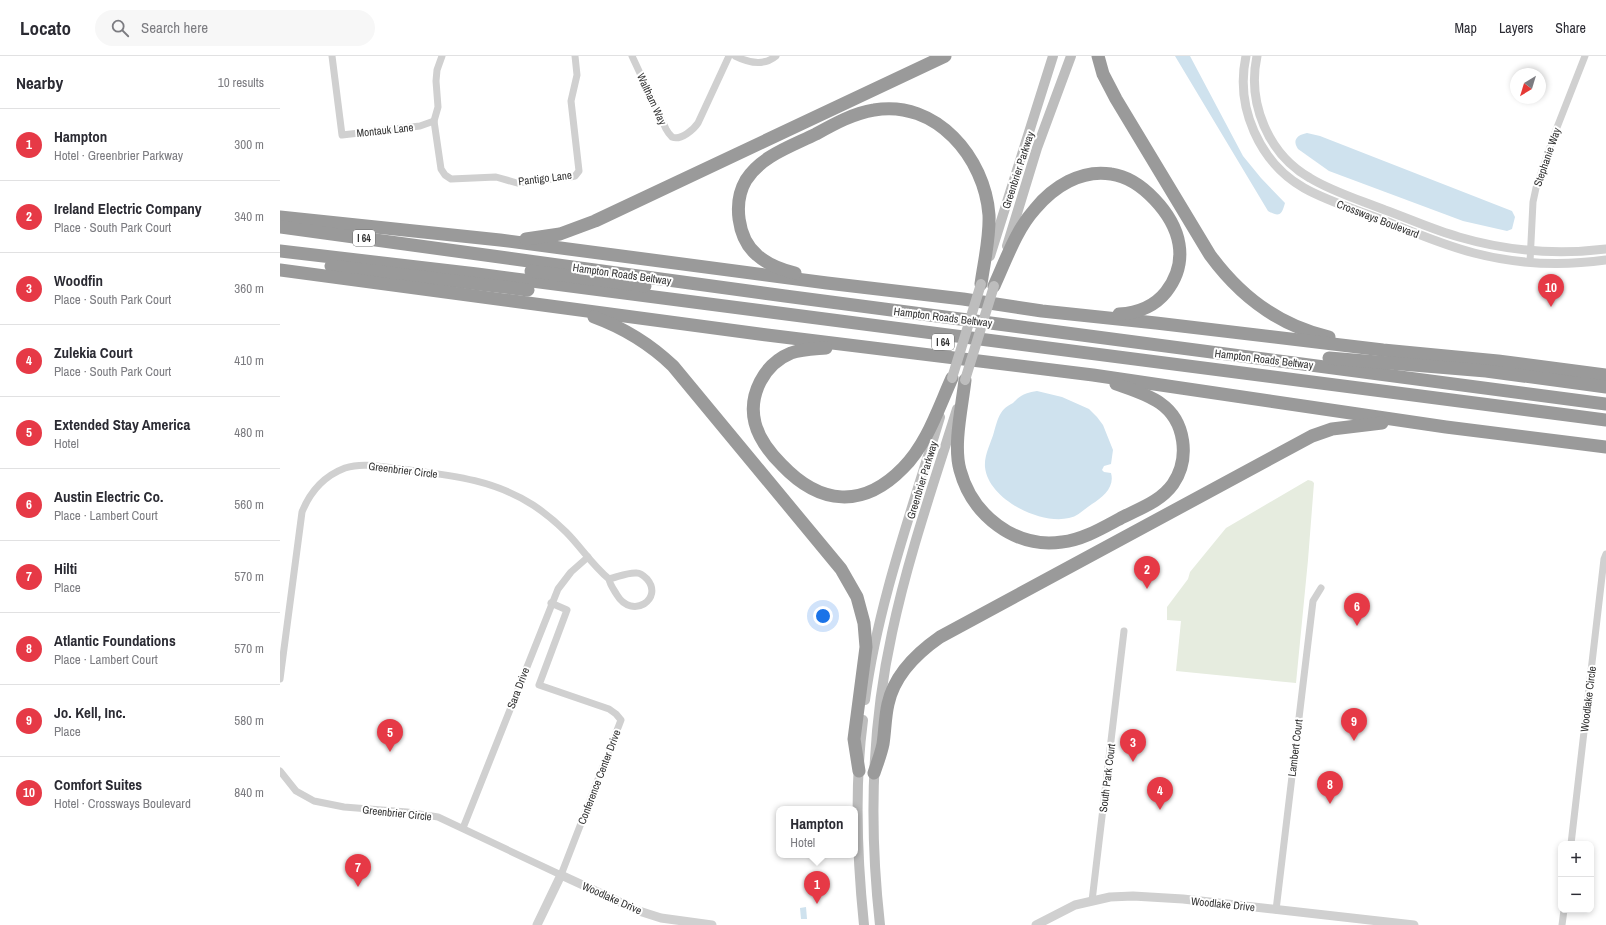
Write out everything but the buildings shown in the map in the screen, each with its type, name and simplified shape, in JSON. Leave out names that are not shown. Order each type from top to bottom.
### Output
[{"type":"highway","points":[[479,238],[526,239],[560,234],[577,228],[945,56]]},
{"type":"highway","points":[[1098,56],[1103,74],[1116,99],[1210,255],[1233,283],[1258,304],[1290,324],[1321,335],[1384,350]]},
{"type":"highway","points":[[855,286],[790,271],[768,263],[756,254],[749,246],[740,227],[738,212],[740,196],[746,181],[756,168],[765,160],[847,119],[868,111],[888,109],[909,111],[934,122],[956,139],[967,152],[974,164],[983,186],[989,216],[988,285]]},
{"type":"highway","points":[[988,285],[1028,217],[1042,201],[1063,184],[1081,176],[1100,173],[1124,177],[1140,186],[1155,200],[1166,214],[1175,231],[1179,244],[1178,271],[1167,290],[1159,300],[1149,307],[1128,314],[1074,310],[1042,311]]},
{"type":"highway","points":[[280,217],[479,238],[963,299],[1042,311],[1384,350],[1498,361],[1606,375]]},
{"type":"highway","name":"Hampton Roads Beltway","points":[[280,227],[777,295],[1606,404]]},
{"type":"highway","points":[[448,250],[508,268],[585,279],[1606,410]]},
{"type":"highway","points":[[280,251],[477,274],[1606,420]]},
{"type":"highway","name":"I 64","points":[[280,260],[927,340],[1606,429]]},
{"type":"highway","points":[[280,270],[554,307],[1093,375],[1446,427],[1606,447]]},
{"type":"highway","points":[[554,307],[588,315],[607,322],[634,335],[664,358],[683,377],[841,569],[861,607],[866,639],[865,659],[854,739],[859,771]]},
{"type":"highway","points":[[852,345],[801,350],[784,356],[768,370],[760,381],[755,395],[754,421],[764,443],[788,472],[806,486],[816,492],[828,496],[856,496],[873,491],[892,478],[903,468],[917,451],[928,431],[952,378]]},
{"type":"highway","points":[[1295,362],[1319,357],[1486,371],[1606,387]]},
{"type":"highway","points":[[965,380],[958,437],[958,458],[962,477],[970,494],[988,517],[1007,532],[1026,540],[1053,543],[1071,541],[1084,536],[1153,502],[1162,496],[1172,484],[1181,466],[1183,450],[1181,434],[1178,425],[1168,410],[1152,398],[1093,375]]},
{"type":"highway","points":[[874,773],[883,745],[888,703],[895,686],[903,672],[916,657],[940,637],[1312,436],[1332,429],[1365,424],[1396,423],[1446,427]]},
{"type":"highway","points":[[1564,442],[1606,451]]},
{"type":"main road","name":"Greenbrier Parkway","points":[[880,925],[874,858],[874,773],[881,695],[896,612],[916,540],[965,380],[988,285],[1053,56]]},
{"type":"main road","name":"Greenbrier Parkway","points":[[864,925],[858,835],[859,771],[866,696],[879,622],[899,550],[952,378],[988,285],[1071,56]]},
{"type":"street","name":"Montauk Lane","points":[[332,56],[342,135],[420,126],[434,121]]},
{"type":"street","name":"Pantigo Lane","points":[[442,56],[437,70],[436,81],[438,107],[434,121],[440,163],[445,175],[451,179],[496,177],[517,183],[575,176],[579,170],[571,101],[577,75],[575,56]]},
{"type":"street","name":"Waltham Way","points":[[632,56],[666,129],[673,137],[676,138],[692,130],[698,123],[729,56]]},
{"type":"street","points":[[735,56],[758,63],[772,60],[776,56]]},
{"type":"street","name":"Crossways Boulevard","points":[[1246,56],[1244,96],[1253,128],[1270,158],[1295,182],[1325,198],[1442,243],[1486,256],[1530,262],[1580,262],[1606,260]]},
{"type":"street","name":"Crossways Boulevard","points":[[1258,56],[1255,84],[1260,118],[1276,148],[1300,172],[1331,188],[1442,232],[1477,242],[1529,251],[1570,252],[1606,249]]},
{"type":"street","name":"Stephanie Way","points":[[1530,262],[1529,251],[1533,202],[1536,188],[1556,130],[1585,56]]},
{"type":"street","name":"Greenbrier Circle","points":[[280,679],[302,512],[305,504],[318,485],[337,472],[356,465],[367,465],[453,476],[487,484],[524,500],[548,516],[565,531],[595,566],[609,579],[619,599],[628,606],[641,606],[648,600],[653,591],[651,583],[640,573],[632,573],[609,579]]},
{"type":"street","name":"Woodlake Circle","points":[[1571,841],[1603,567],[1606,554]]},
{"type":"street","name":"Sara Drive","points":[[463,828],[551,604],[562,583],[575,568],[588,557]]},
{"type":"street","name":"Lambert Court","points":[[1276,910],[1313,601],[1321,588]]},
{"type":"street","name":"Conference Center Drive","points":[[551,604],[567,610],[539,685],[609,709],[621,720],[561,875]]},
{"type":"street","name":"South Park Court","points":[[1092,900],[1124,631]]},
{"type":"street","name":"Greenbrier Circle","points":[[280,771],[296,791],[316,802],[344,807],[423,814],[438,817],[561,875]]},
{"type":"street","points":[[537,925],[561,875]]},
{"type":"street","name":"Woodlake Drive","points":[[561,875],[639,911],[661,918],[712,925]]},
{"type":"street","name":"Woodlake Drive","points":[[1036,925],[1062,910],[1092,900],[1123,896],[1146,896],[1414,925]]},
{"type":"street","points":[[1562,925],[1564,913]]},
{"type":"shaded area","points":[[1308,480],[1314,483],[1296,683],[1176,671],[1181,621],[1167,620],[1167,607],[1188,579],[1190,572],[1226,528]]},
{"type":"water","points":[[1175,56],[1190,56],[1243,156],[1261,178],[1285,203],[1280,214],[1275,214],[1268,211]]},
{"type":"water","points":[[1307,133],[1320,136],[1512,211],[1515,217],[1512,229],[1507,231],[1463,221],[1329,171],[1296,146],[1296,138]]},
{"type":"water","points":[[1037,391],[1062,397],[1089,409],[1103,425],[1113,450],[1111,464],[1104,466],[1102,470],[1104,472],[1111,473],[1112,478],[1110,487],[1100,498],[1076,516],[1069,518],[1057,519],[1044,517],[1017,507],[1005,499],[988,479],[985,463],[998,418],[1005,408],[1017,399]]},
{"type":"water","points":[[806,907],[807,919],[801,919],[800,908]]},
{"type":"place","name":"Comfort Suites","points":[[1551,307]]},
{"type":"place","name":"Ireland Electric Company","points":[[1147,589]]},
{"type":"place","name":"Austin Electric Co.","points":[[1357,626]]},
{"type":"place","name":"Jo. Kell, Inc.","points":[[1354,741]]},
{"type":"place","name":"Extended Stay America","points":[[390,752]]},
{"type":"place","name":"Woodfin","points":[[1133,762]]},
{"type":"place","name":"Atlantic Foundations","points":[[1330,804]]},
{"type":"place","name":"Zulekia Court","points":[[1160,810]]},
{"type":"place","name":"Hilti","points":[[358,887]]},
{"type":"place","name":"Hampton","points":[[817,904]]}]
